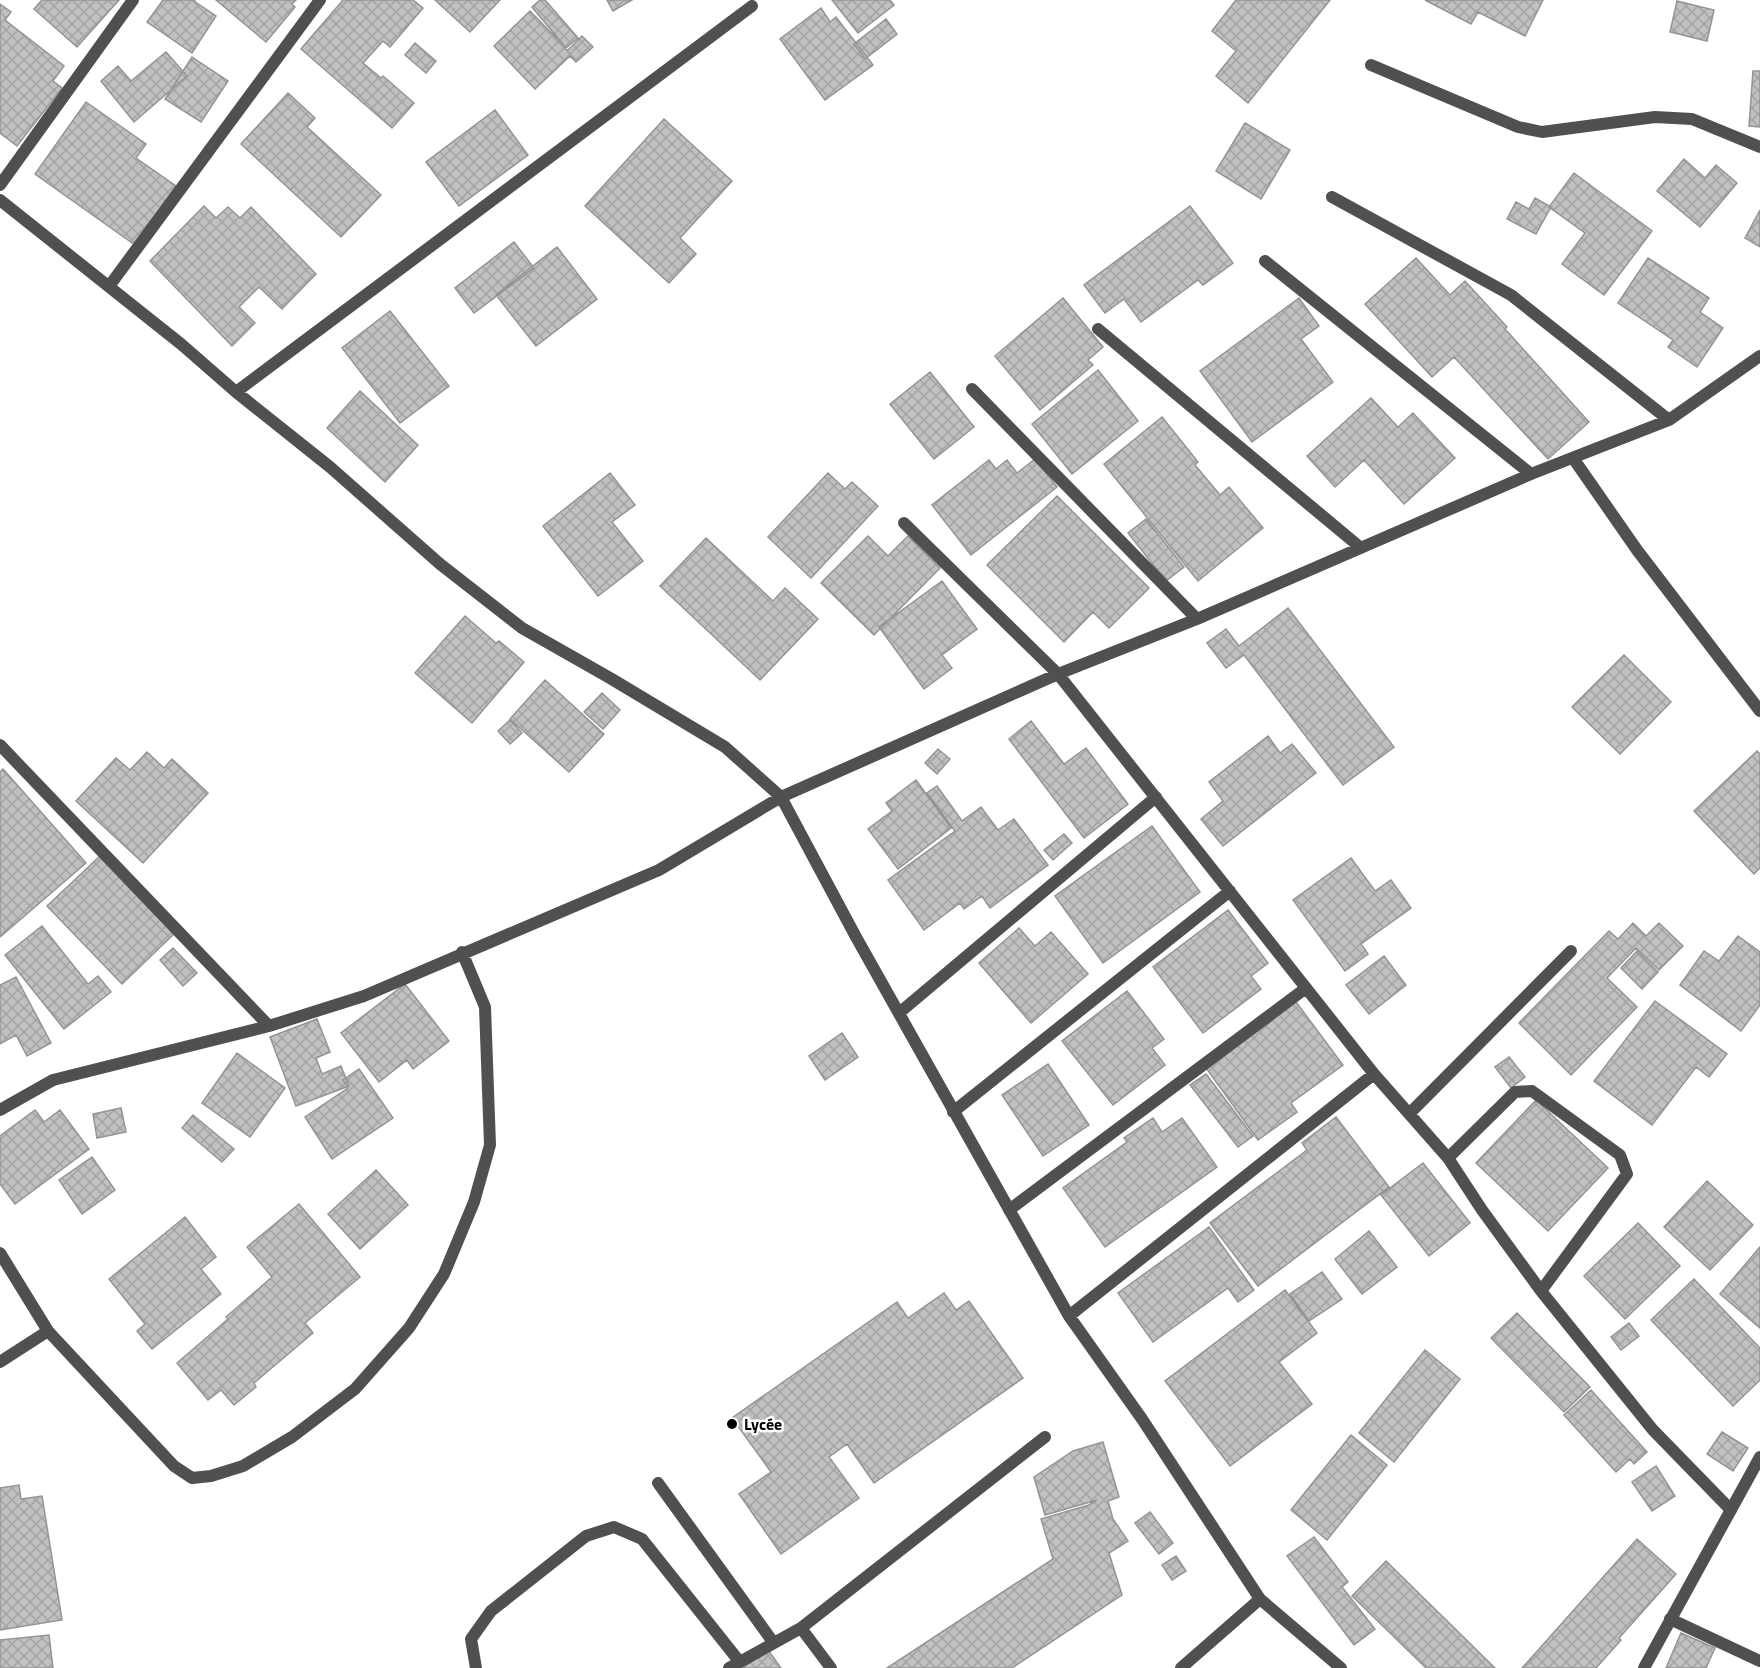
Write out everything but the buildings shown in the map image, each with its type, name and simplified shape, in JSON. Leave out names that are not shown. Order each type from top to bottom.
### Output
[{"type":"street","points":[[0,185],[133,0]]},
{"type":"street","points":[[110,285],[320,0]]},
{"type":"street","points":[[236,392],[752,6]]},
{"type":"street","points":[[1371,65],[1518,127],[1542,132],[1655,117],[1692,119],[1760,147]]},
{"type":"street","points":[[1332,196],[1511,295],[1669,420]]},
{"type":"street","points":[[0,200],[182,344],[236,392],[330,467],[440,564],[522,628],[725,747],[782,797],[856,937],[1069,1316],[1142,1419],[1260,1599],[1341,1668]]},
{"type":"street","points":[[1265,261],[1531,474]]},
{"type":"street","points":[[1098,329],[1361,548]]},
{"type":"street","points":[[0,1110],[53,1080],[269,1026],[364,996],[462,952],[659,870],[782,797],[1058,674],[1197,619],[1531,474],[1669,420],[1760,356]]},
{"type":"street","points":[[972,389],[1197,619]]},
{"type":"street","points":[[1573,458],[1637,550],[1760,711]]},
{"type":"street","points":[[904,523],[1058,674],[1374,1074],[1448,1158],[1482,1210],[1541,1291],[1653,1430],[1731,1510]]},
{"type":"street","points":[[0,745],[269,1026]]},
{"type":"street","points":[[899,1013],[1156,797]]},
{"type":"street","points":[[953,1112],[1230,891]]},
{"type":"street","points":[[1410,1113],[1571,951]]},
{"type":"street","points":[[0,1253],[48,1331],[174,1466],[192,1478],[211,1476],[243,1466],[292,1437],[355,1389],[410,1328],[444,1274],[474,1202],[490,1145],[485,1007],[462,952]]},
{"type":"street","points":[[1009,1210],[1306,988]]},
{"type":"street","points":[[1069,1316],[1374,1074]]},
{"type":"street","points":[[1448,1158],[1515,1092],[1532,1090],[1620,1155],[1627,1174],[1541,1291]]},
{"type":"street","points":[[0,1362],[48,1331]]},
{"type":"street","points":[[476,1668],[471,1639],[491,1611],[586,1536],[614,1527],[642,1539],[734,1665],[801,1628],[1045,1437]]},
{"type":"street","points":[[1644,1668],[1760,1457]]},
{"type":"street","points":[[658,1483],[773,1642]]},
{"type":"street","points":[[1181,1668],[1260,1599]]},
{"type":"street","points":[[1670,1620],[1760,1661]]},
{"type":"street","points":[[801,1628],[831,1668]]},
{"type":"place","name":"Lycée","points":[[732,1424]]}]
